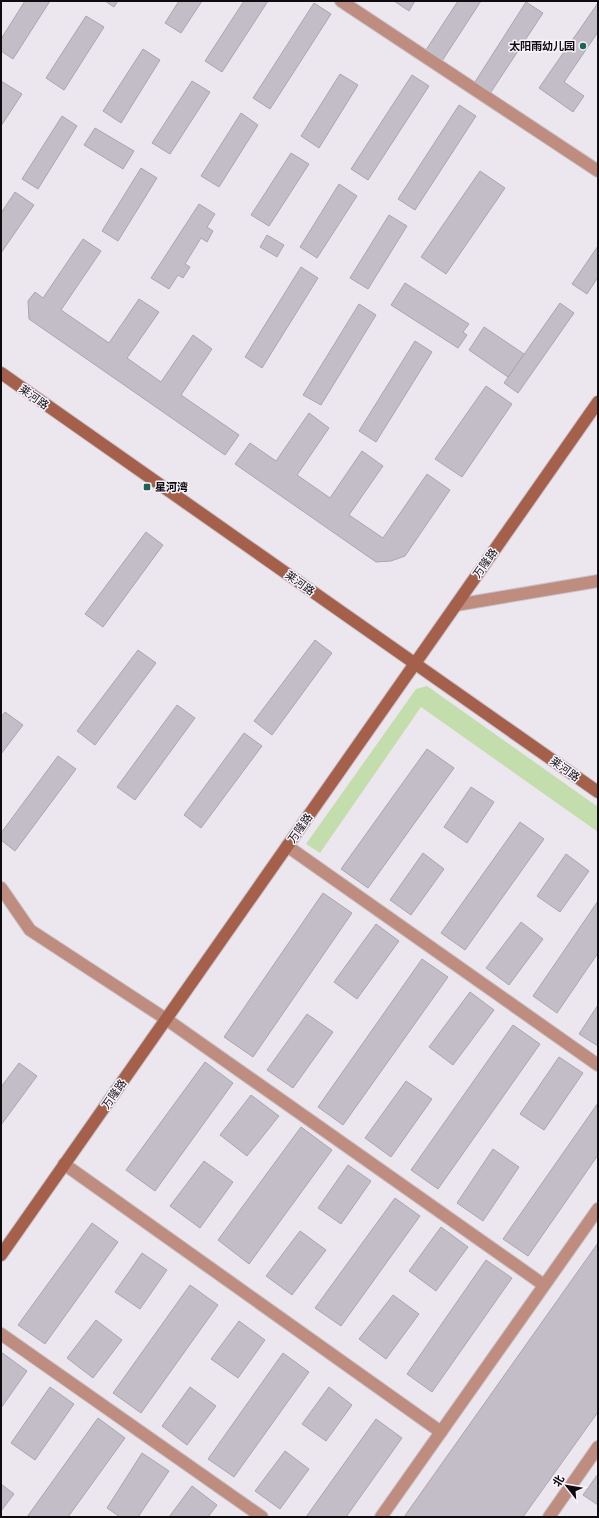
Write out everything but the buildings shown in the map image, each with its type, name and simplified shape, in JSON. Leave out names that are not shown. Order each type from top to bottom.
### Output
[{"type":"street","points":[[340,1],[598,171]]},
{"type":"street","name":"莱河路","points":[[1,373],[598,792]]},
{"type":"street","name":"万隆路","points":[[1,1254],[598,402]]},
{"type":"street","points":[[456,605],[598,581]]},
{"type":"street","points":[[287,846],[598,1065]]},
{"type":"street","points":[[1,888],[30,930],[166,1020],[544,1285]]},
{"type":"street","points":[[64,1164],[441,1432]]},
{"type":"street","points":[[381,1517],[598,1209]]},
{"type":"street","points":[[1,1334],[262,1517]]},
{"type":"street","points":[[554,1515],[598,1447]]},
{"type":"green space","points":[[427,686],[598,807],[598,832],[421,707],[320,853],[306,844],[416,689]]},
{"type":"place","name":"太阳雨幼儿园","points":[[583,46]]},
{"type":"place","name":"星河湾","points":[[147,487]]}]
